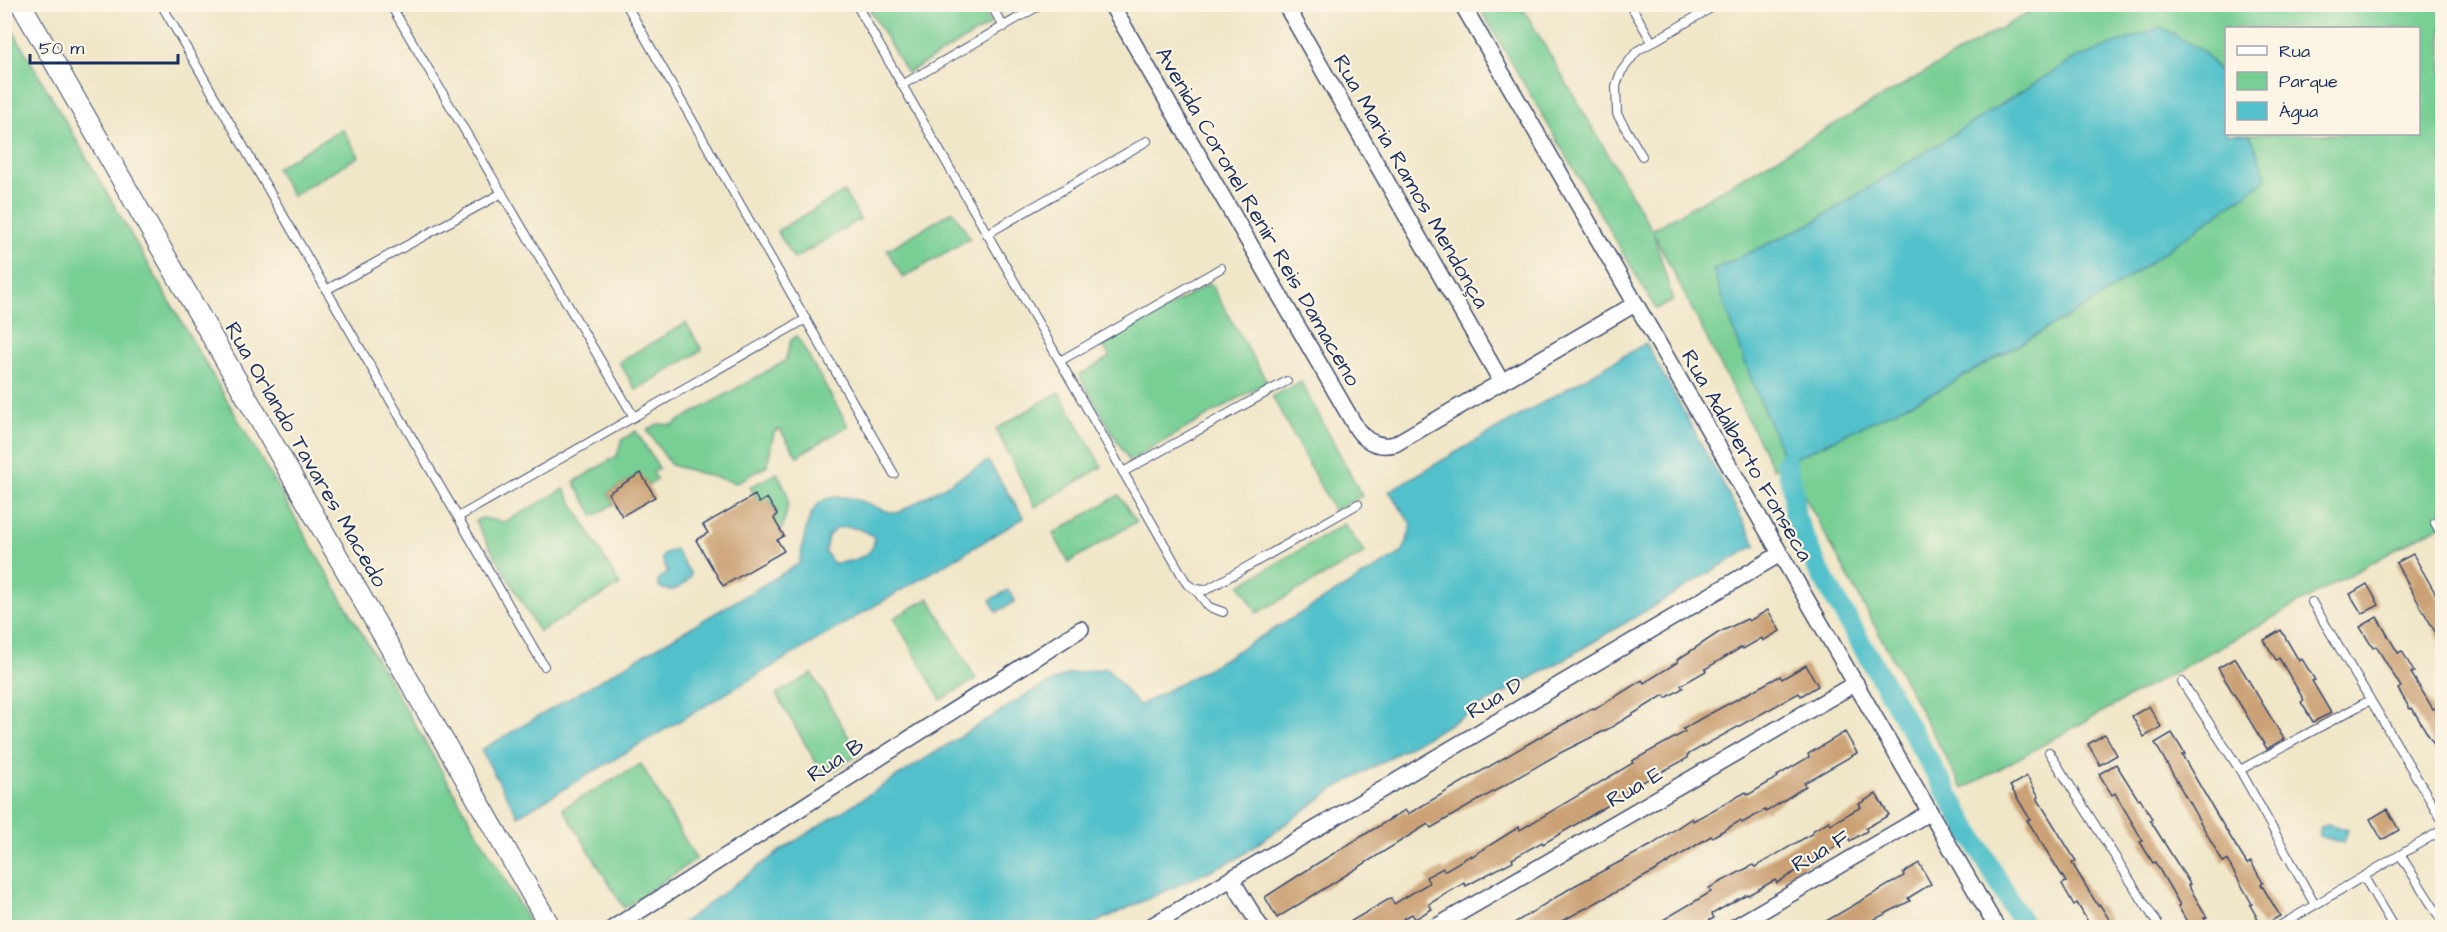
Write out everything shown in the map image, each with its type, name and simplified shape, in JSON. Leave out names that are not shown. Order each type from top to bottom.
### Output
[{"type":"street","name":"Rua Orlando Tavares Macedo","points":[[21,4],[551,927]]},
{"type":"street","name":"Avenida Coronel Renir Reis Damaceno","points":[[1111,4],[1357,429],[1368,441],[1375,444],[1395,444],[1501,381]]},
{"type":"street","name":"Rua Maria Ramos Mendonça","points":[[1285,4],[1501,381]]},
{"type":"street","name":"Rua Adalberto Fonseca","points":[[1462,4],[1997,927]]},
{"type":"street","points":[[1501,381],[1635,304]]},
{"type":"street","name":"Rua D","points":[[1148,927],[1232,880],[1780,554]]},
{"type":"street","name":"Rua B","points":[[613,927],[1081,629]]},
{"type":"street","name":"Rua E","points":[[1434,927],[1856,683]]},
{"type":"street","name":"Rua F","points":[[1733,927],[1930,812]]},
{"type":"street","points":[[1232,880],[1261,927]]},
{"type":"lane","points":[[161,4],[544,666]]},
{"type":"lane","points":[[390,4],[634,417]]},
{"type":"lane","points":[[626,4],[894,474]]},
{"type":"lane","points":[[856,4],[1187,584],[1195,589],[1209,607],[1223,612]]},
{"type":"lane","points":[[990,4],[1004,27]]},
{"type":"lane","points":[[903,85],[1042,4]]},
{"type":"lane","points":[[1630,4],[1652,42]]},
{"type":"lane","points":[[1642,156],[1617,114],[1615,99],[1621,72],[1637,51],[1718,4]]},
{"type":"lane","points":[[987,234],[1148,141]]},
{"type":"lane","points":[[326,290],[502,194]]},
{"type":"lane","points":[[1060,361],[1221,268]]},
{"type":"lane","points":[[458,517],[806,319]]},
{"type":"lane","points":[[1124,472],[1287,381]]},
{"type":"lane","points":[[1195,589],[1206,590],[1358,504]]},
{"type":"lane","points":[[2435,523],[2442,535]]},
{"type":"lane","points":[[2312,602],[2442,820]]},
{"type":"lane","points":[[2182,682],[2240,770],[2315,905]]},
{"type":"lane","points":[[2240,770],[2370,700]]},
{"type":"lane","points":[[2049,752],[2160,927]]},
{"type":"lane","points":[[2276,927],[2442,830]]},
{"type":"lane","points":[[2401,856],[2442,921]]},
{"type":"lane","points":[[2364,877],[2394,927]]},
{"type":"green space","points":[[867,5],[979,5],[991,24],[907,73]]},
{"type":"green space","points":[[1478,5],[1521,5],[1652,230],[2041,5],[2442,5],[2442,524],[1963,789],[1786,462],[1939,390],[2095,301],[2267,179],[2250,135],[2420,135],[2420,27],[2225,27],[2225,79],[2204,52],[2072,60],[1814,222],[1714,270],[1751,379],[1785,459],[1780,466],[1773,469],[1654,234],[1673,301],[1656,309]]},
{"type":"green space","points":[[5,17],[532,927],[5,927]]},
{"type":"green space","points":[[342,129],[359,156],[292,196],[276,168]]},
{"type":"green space","points":[[844,192],[860,219],[794,259],[777,231]]},
{"type":"green space","points":[[953,211],[970,238],[903,278],[887,250]]},
{"type":"green space","points":[[1210,283],[1267,382],[1129,461],[1079,375],[1110,357],[1103,345]]},
{"type":"green space","points":[[686,323],[702,350],[636,390],[619,362]]},
{"type":"green space","points":[[797,336],[848,426],[797,456],[780,429],[774,432],[767,466],[736,483],[671,465],[647,430],[658,424],[672,425],[785,361],[791,340]]},
{"type":"green space","points":[[1301,382],[1362,496],[1334,511],[1272,396]]},
{"type":"green space","points":[[1059,392],[1102,467],[1035,507],[996,429]]},
{"type":"green space","points":[[636,431],[659,468],[653,472],[657,480],[648,485],[640,474],[608,493],[614,504],[594,516],[574,482],[617,456],[622,440]]},
{"type":"green space","points":[[777,473],[786,490],[788,502],[781,532],[774,519],[777,514],[768,499],[759,503],[750,487]]},
{"type":"green space","points":[[564,489],[620,585],[539,632],[475,521],[483,518],[505,522]]},
{"type":"green space","points":[[1119,495],[1136,522],[1069,562],[1053,534]]},
{"type":"green space","points":[[1344,524],[1365,553],[1257,613],[1240,585]]},
{"type":"green space","points":[[929,598],[976,679],[941,700],[894,618]]},
{"type":"green space","points":[[812,674],[859,755],[824,776],[776,694]]},
{"type":"green space","points":[[641,764],[696,859],[624,908],[563,808]]},
{"type":"water","points":[[2161,27],[2204,52],[2225,79],[2225,135],[2250,135],[2267,179],[2095,301],[1939,390],[1786,462],[1751,379],[1713,270],[1814,222],[2072,60]]},
{"type":"water","points":[[1646,343],[1756,545],[1558,663],[1334,789],[1238,858],[1086,927],[677,927],[781,850],[1031,692],[1068,674],[1107,668],[1139,706],[1212,666],[1403,552],[1412,525],[1389,491]]},
{"type":"water","points":[[988,461],[1024,518],[518,816],[481,750],[799,564],[808,523],[819,503],[828,498],[841,497],[898,513]],"holes":[[[847,527],[864,531],[874,537],[874,544],[871,550],[860,558],[833,563],[825,551],[828,536],[837,528]]]},
{"type":"water","points":[[675,549],[691,574],[680,587],[672,590],[663,589],[659,587],[658,579],[668,573],[662,559],[664,554]]},
{"type":"water","points":[[1008,590],[1015,601],[997,612],[990,600]]},
{"type":"water","points":[[2328,824],[2348,830],[2344,843],[2319,836],[2321,827]]},
{"type":"building","points":[[641,473],[655,497],[622,516],[608,493]]},
{"type":"building","points":[[755,495],[759,503],[767,498],[777,514],[774,519],[784,536],[777,540],[784,551],[723,586],[696,540],[708,533],[703,525]]},
{"type":"building","points":[[2413,554],[2442,605],[2442,644],[2396,563]]},
{"type":"building","points":[[2367,584],[2379,605],[2362,614],[2350,594]]},
{"type":"building","points":[[1768,610],[1780,631],[1763,641],[1762,638],[1743,649],[1742,647],[1681,685],[1683,688],[1666,698],[1664,695],[1610,728],[1560,753],[1431,828],[1428,824],[1277,918],[1265,897],[1318,863],[1405,810],[1408,814],[1538,738],[1593,708],[1594,710],[1642,680],[1644,683],[1718,633],[1747,619],[1749,621]]},
{"type":"building","points":[[2377,617],[2398,653],[2402,651],[2414,672],[2411,673],[2442,720],[2442,758],[2398,689],[2401,687],[2376,646],[2373,648],[2360,627]]},
{"type":"building","points":[[2281,630],[2299,661],[2302,659],[2315,680],[2312,681],[2331,713],[2313,722],[2301,702],[2304,700],[2279,658],[2276,660],[2264,640]]},
{"type":"building","points":[[2235,658],[2284,739],[2267,749],[2218,668]]},
{"type":"building","points":[[1806,665],[1818,686],[1801,696],[1799,693],[1687,755],[1688,758],[1635,786],[1637,788],[1543,844],[1542,842],[1512,859],[1513,861],[1466,886],[1464,883],[1429,904],[1432,909],[1415,919],[1412,914],[1389,927],[1341,927],[1391,898],[1394,904],[1429,883],[1426,877],[1443,868],[1444,871],[1471,855],[1471,857],[1519,827],[1520,830],[1633,763],[1632,761],[1685,732],[1683,729],[1700,719],[1780,676],[1782,679]]},
{"type":"building","points":[[2149,706],[2161,727],[2144,737],[2132,716]]},
{"type":"building","points":[[1845,732],[1857,753],[1804,783],[1806,786],[1766,812],[1765,810],[1711,836],[1653,872],[1551,927],[1508,927],[1574,886],[1650,846],[1692,818],[1693,821],[1746,792],[1748,795]]},
{"type":"building","points":[[2172,733],[2185,754],[2182,755],[2220,820],[2247,864],[2251,862],[2280,916],[2262,926],[2227,860],[2223,862],[2155,743]]},
{"type":"building","points":[[2105,734],[2117,755],[2100,765],[2088,744]]},
{"type":"building","points":[[2116,764],[2138,799],[2140,798],[2152,819],[2150,820],[2190,884],[2188,885],[2207,917],[2204,918],[2210,927],[2190,927],[2155,862],[2153,863],[2140,842],[2143,841],[2115,793],[2112,795],[2099,774]]},
{"type":"building","points":[[2027,776],[2039,797],[2037,798],[2076,861],[2072,863],[2098,906],[2100,905],[2114,927],[2091,927],[2077,903],[2074,905],[2062,884],[2066,882],[2027,820],[2030,819],[2010,786]]},
{"type":"building","points":[[1876,794],[1889,815],[1866,828],[1867,831],[1850,841],[1849,838],[1777,883],[1775,880],[1747,894],[1712,914],[1714,918],[1698,927],[1651,927],[1711,892],[1709,888],[1753,865],[1755,867],[1829,821],[1831,824],[1861,807],[1859,804]]},
{"type":"building","points":[[2387,809],[2399,830],[2382,840],[2370,819]]},
{"type":"building","points":[[1919,863],[1931,884],[1908,898],[1910,901],[1860,927],[1816,927],[1904,876],[1903,873]]},
{"type":"waterway","points":[[1786,462],[1793,491],[1795,516],[1817,567],[2025,928]]}]
